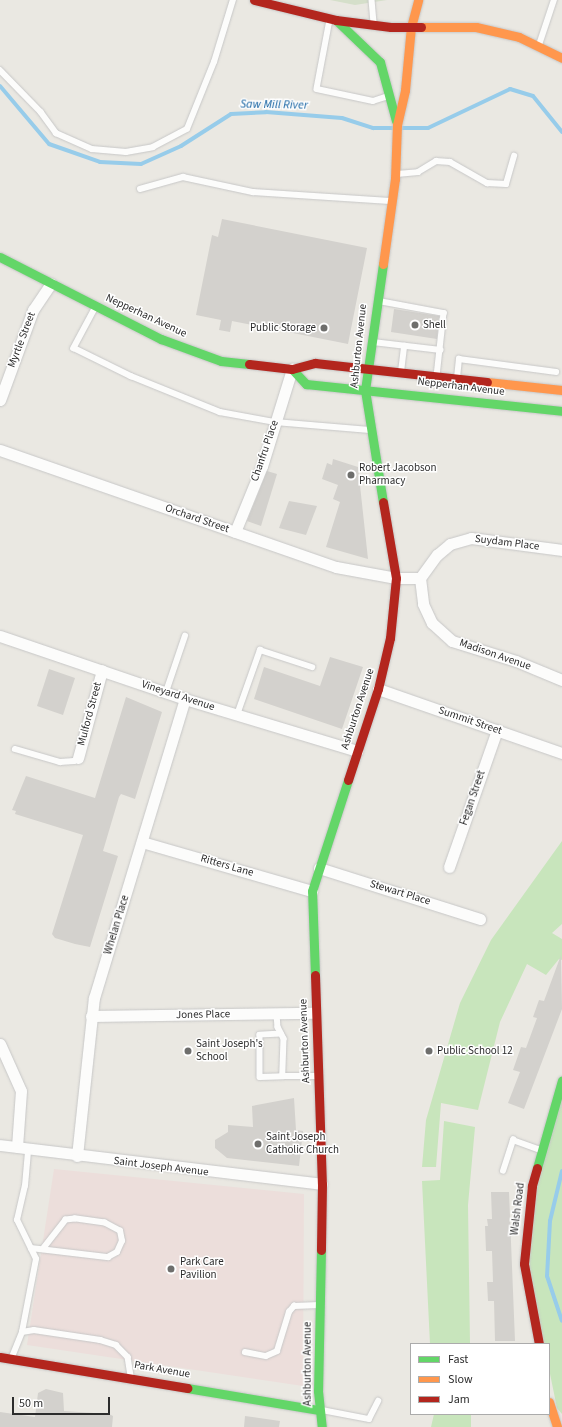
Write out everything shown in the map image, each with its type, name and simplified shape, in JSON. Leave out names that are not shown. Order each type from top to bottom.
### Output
[{"type":"main road","points":[[254,0],[333,19],[374,25],[411,27],[476,27],[519,37],[562,58]]},
{"type":"main road","name":"Ashburton Avenue","points":[[322,1427],[319,1410],[322,1184],[312,891],[318,868],[378,689],[390,638],[396,578],[365,390],[376,300],[392,201],[395,174],[397,125],[405,90],[411,27],[418,0]]},
{"type":"main road","points":[[333,19],[380,62],[397,125]]},
{"type":"main road","name":"Nepperhan Avenue","points":[[0,256],[161,339],[221,361],[292,369],[315,363],[562,390]]},
{"type":"main road","name":"Nepperhan Avenue","points":[[292,369],[306,384],[562,411]]},
{"type":"main road","name":"Walsh Road","points":[[539,1343],[524,1264],[532,1186],[562,1080]]},
{"type":"main road","name":"Park Avenue","points":[[0,1357],[131,1377],[319,1410]]},
{"type":"main road","points":[[550,1410],[557,1427]]},
{"type":"street","name":"Myrtle Street","points":[[0,400],[33,310],[50,283]]},
{"type":"street","name":"Chanfru Place","points":[[235,532],[262,466],[292,369]]},
{"type":"street","name":"Orchard Street","points":[[0,450],[336,567],[396,578]]},
{"type":"street","name":"Suydam Place","points":[[420,578],[437,555],[450,544],[471,538],[562,550]]},
{"type":"street","points":[[396,578],[420,578]]},
{"type":"street","name":"Madison Avenue","points":[[420,578],[423,604],[432,623],[452,641],[516,661],[562,680]]},
{"type":"street","name":"Vineyard Avenue","points":[[0,636],[185,699],[357,751]]},
{"type":"street","name":"Mulford Street","points":[[78,758],[102,670]]},
{"type":"street","name":"Summit Street","points":[[378,689],[497,730],[560,748]]},
{"type":"street","name":"Whelan Place","points":[[77,1156],[91,1016],[185,699]]},
{"type":"street","name":"Fegan Street","points":[[449,867],[497,730]]},
{"type":"street","name":"Ritters Lane","points":[[142,842],[312,891]]},
{"type":"street","name":"Stewart Place","points":[[318,868],[480,919]]},
{"type":"street","name":"Jones Place","points":[[91,1016],[315,1013]]},
{"type":"street","points":[[0,1044],[21,1091],[23,1147]]},
{"type":"street","name":"Saint Joseph Avenue","points":[[0,1145],[23,1147],[77,1156],[322,1184]]},
{"type":"lane","points":[[0,70],[41,112],[56,133],[92,149],[126,152],[153,147],[187,129],[214,62],[233,0]]},
{"type":"lane","points":[[372,0],[374,25]]},
{"type":"lane","points":[[538,47],[554,0]]},
{"type":"lane","points":[[333,19],[318,89],[373,101],[390,96]]},
{"type":"lane","points":[[395,174],[418,172],[436,161],[443,161],[469,171],[487,183],[506,184],[514,156]]},
{"type":"lane","points":[[140,189],[183,177],[253,192],[353,201],[392,201]]},
{"type":"lane","points":[[376,300],[444,313],[438,376]]},
{"type":"lane","points":[[96,306],[74,348],[132,376],[220,412],[275,422],[371,430]]},
{"type":"lane","points":[[371,341],[441,350]]},
{"type":"lane","points":[[401,372],[404,346]]},
{"type":"lane","points":[[457,378],[459,360],[556,372]]},
{"type":"lane","points":[[166,692],[185,636]]},
{"type":"lane","points":[[237,715],[260,650],[312,667]]},
{"type":"lane","points":[[15,750],[60,762],[74,761],[78,758]]},
{"type":"lane","points":[[277,1014],[281,1034],[283,1076]]},
{"type":"lane","points":[[281,1034],[260,1035],[260,1077],[318,1076]]},
{"type":"lane","points":[[503,1171],[513,1140],[541,1150]]},
{"type":"lane","points":[[12,1359],[17,1338],[22,1332],[36,1259],[17,1220],[25,1186],[23,1147]]},
{"type":"lane","points":[[31,1248],[108,1256],[117,1252],[122,1241],[120,1231],[105,1223],[75,1219],[66,1220],[43,1249]]},
{"type":"lane","points":[[244,1352],[266,1356],[277,1351],[289,1312],[294,1306],[320,1305]]},
{"type":"lane","points":[[22,1332],[34,1330],[100,1340],[116,1345],[128,1357],[131,1377]]},
{"type":"lane","points":[[319,1410],[364,1420],[374,1414],[378,1401]]},
{"type":"shaded area","name":"Park Care Pavilion","points":[[54,1169],[304,1194],[303,1386],[27,1345]]},
{"type":"green space","points":[[330,0],[387,0],[355,5]]},
{"type":"green space","points":[[562,841],[562,924],[552,933],[562,939],[562,960],[559,959],[546,975],[527,964],[500,1022],[478,1110],[441,1103],[436,1167],[422,1167],[426,1120],[460,1003],[491,940]]},
{"type":"green space","points":[[562,1099],[562,1414],[557,1408],[550,1374],[550,1343],[544,1343],[526,1263],[539,1174]]},
{"type":"green space","points":[[444,1121],[475,1127],[468,1205],[470,1343],[430,1343],[422,1181],[440,1180]]},
{"type":"green space","points":[[434,1415],[471,1415],[471,1427],[431,1427]]},
{"type":"building","points":[[222,219],[367,248],[348,344],[232,321],[230,332],[219,330],[221,320],[196,315],[212,235],[218,237]]},
{"type":"building","points":[[394,309],[439,316],[437,339],[391,332]]},
{"type":"building","points":[[333,459],[358,467],[368,559],[326,547],[340,502],[333,499],[338,485],[322,479],[327,463],[332,465]]},
{"type":"building","points":[[267,471],[277,474],[261,526],[247,521]]},
{"type":"building","points":[[289,501],[317,506],[306,535],[279,528]]},
{"type":"building","points":[[330,657],[363,667],[342,729],[254,699],[264,667],[320,686]]},
{"type":"building","points":[[49,669],[75,678],[63,715],[37,706]]},
{"type":"building","points":[[126,697],[162,712],[135,799],[121,794],[119,797],[103,851],[118,856],[90,947],[55,938],[52,934],[83,835],[15,814],[16,811],[12,810],[26,776],[95,798]]},
{"type":"building","points":[[561,955],[562,1009],[524,1109],[508,1103],[520,1072],[513,1070],[521,1047],[526,1048],[537,1018],[533,1017],[539,1000],[544,1001]]},
{"type":"building","name":"Saint Joseph Catholic Church","points":[[294,1098],[296,1130],[303,1131],[299,1166],[227,1158],[215,1148],[215,1140],[228,1132],[228,1125],[253,1127],[252,1106]]},
{"type":"building","points":[[491,1192],[509,1192],[515,1341],[495,1341],[494,1301],[488,1301],[487,1282],[493,1282],[492,1251],[486,1251],[485,1226],[488,1226],[487,1219],[492,1219]]},
{"type":"building","points":[[46,1389],[63,1393],[64,1411],[109,1414],[113,1416],[112,1427],[0,1427],[0,1412],[35,1417],[38,1393]]},
{"type":"building","points":[[245,1416],[280,1421],[279,1427],[244,1427]]},
{"type":"waterway","name":"Saw Mill River","points":[[0,86],[49,144],[100,162],[141,164],[181,146],[231,114],[266,112],[342,118],[373,128],[393,128]]},
{"type":"waterway","name":"Saw Mill River","points":[[400,128],[428,128],[510,89],[533,96],[562,132]]},
{"type":"waterway","name":"Saw Mill River","points":[[562,1171],[550,1221],[547,1276],[562,1321]]},
{"type":"traffic: fast","points":[[336,20],[380,62],[396,121]]},
{"type":"traffic: fast","points":[[0,257],[161,339],[221,361],[249,364]]},
{"type":"traffic: fast","points":[[383,264],[365,390],[383,502]]},
{"type":"traffic: fast","points":[[292,369],[306,384],[562,411]]},
{"type":"traffic: fast","points":[[315,975],[312,891],[348,780]]},
{"type":"traffic: fast","points":[[537,1168],[562,1080]]},
{"type":"traffic: fast","points":[[321,1250],[318,1391],[322,1427]]},
{"type":"traffic: fast","points":[[187,1388],[319,1410]]},
{"type":"traffic: slow","points":[[383,264],[395,179],[397,125],[405,90],[411,27],[418,0]]},
{"type":"traffic: slow","points":[[421,27],[476,27],[519,37],[562,58]]},
{"type":"traffic: slow","points":[[487,382],[562,390]]},
{"type":"traffic: slow","points":[[550,1405],[557,1427]]},
{"type":"traffic: jam","points":[[254,0],[336,20],[391,27],[421,27]]},
{"type":"traffic: jam","points":[[249,364],[292,369],[315,363],[487,382]]},
{"type":"traffic: jam","points":[[348,780],[378,689],[390,638],[396,578],[383,502]]},
{"type":"traffic: jam","points":[[315,975],[322,1184],[321,1250]]},
{"type":"traffic: jam","points":[[537,1168],[532,1186],[524,1264],[539,1343]]},
{"type":"traffic: jam","points":[[0,1357],[187,1388]]},
{"type":"place","name":"Shell","points":[[415,325]]},
{"type":"place","name":"Public Storage","points":[[324,328]]},
{"type":"place","name":"Robert Jacobson Pharmacy","points":[[351,475]]},
{"type":"place","name":"Saint Joseph's School","points":[[188,1051]]},
{"type":"place","name":"Public School 12","points":[[429,1051]]},
{"type":"place","name":"Saint Joseph Catholic Church","points":[[258,1144]]},
{"type":"place","name":"Park Care Pavilion","points":[[171,1269]]}]
